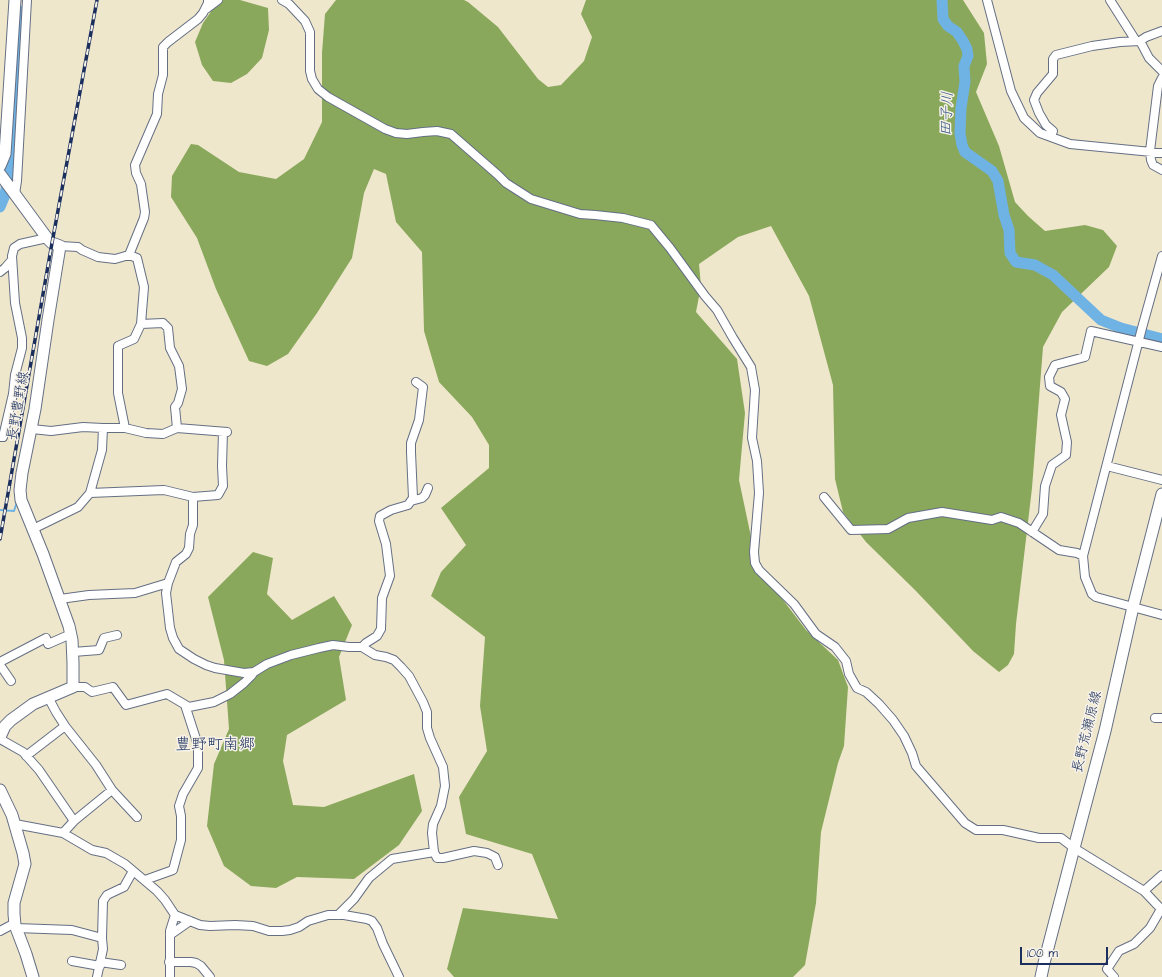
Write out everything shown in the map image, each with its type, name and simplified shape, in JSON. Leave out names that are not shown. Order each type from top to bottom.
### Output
[{"type":"main road","points":[[0,166],[5,154],[4,124],[18,39],[15,0]]},
{"type":"main road","points":[[3,177],[47,238],[52,243],[60,246]]},
{"type":"main road","name":"長野豊野線","points":[[60,246],[32,429],[22,473],[20,490],[21,500],[60,599],[71,634],[73,652],[73,687]]},
{"type":"main road","name":"長野荒瀬原線","points":[[1041,977],[1105,731],[1133,607],[1162,494]]},
{"type":"main road","points":[[0,738],[5,726],[16,715],[33,704],[73,687]]},
{"type":"main road","points":[[0,790],[9,807],[15,824],[25,864],[14,903],[15,925],[33,977]]},
{"type":"street","points":[[14,192],[17,174],[18,39],[27,0]]},
{"type":"street","points":[[205,10],[208,0]]},
{"type":"street","points":[[129,255],[145,212],[141,184],[136,173],[135,165],[158,114],[158,94],[163,75],[162,47],[198,19],[205,10],[218,0]]},
{"type":"street","points":[[282,0],[289,4],[305,21],[310,32],[310,71],[318,89],[328,97],[385,129],[396,133],[407,134],[437,131],[451,134],[498,174],[506,183],[531,199],[580,214],[618,217],[651,225],[717,310],[732,338],[751,366],[755,390],[752,438],[757,461],[758,493],[754,552],[755,562],[759,570],[794,604],[816,634],[840,652],[846,661],[857,688],[866,692],[893,720],[904,736],[916,766],[965,822],[976,830],[1003,830],[1039,838],[1061,838],[1074,848],[1144,891],[1162,909],[1150,928],[1134,944],[1118,951],[1107,969],[1114,977]]},
{"type":"street","points":[[987,0],[1011,91],[1024,118],[1040,132],[1070,144],[1162,153]]},
{"type":"street","points":[[1110,0],[1149,58],[1162,71]]},
{"type":"street","points":[[1051,137],[1053,131],[1046,125],[1038,113],[1034,100],[1037,93],[1053,74],[1053,59],[1056,55],[1092,46],[1138,41],[1162,31]]},
{"type":"street","points":[[1162,78],[1158,86],[1150,151],[1153,165],[1162,170]]},
{"type":"street","points":[[0,436],[3,437],[13,394],[22,343],[12,260],[14,248],[20,244],[47,238]]},
{"type":"street","points":[[60,246],[78,247],[98,257],[115,259],[129,255],[136,258],[144,287],[141,324],[134,339],[118,346],[118,393],[125,428]]},
{"type":"street","points":[[1162,256],[1083,556],[1085,577],[1092,594],[1096,597],[1162,615]]},
{"type":"street","points":[[0,272],[12,260]]},
{"type":"street","points":[[141,324],[164,323],[168,328],[170,348],[179,366],[182,389],[178,403],[175,407],[177,428]]},
{"type":"street","points":[[1032,532],[1043,514],[1045,486],[1052,465],[1066,455],[1067,442],[1062,415],[1066,399],[1061,392],[1050,386],[1048,377],[1055,365],[1085,357],[1091,331],[1139,340],[1162,347]]},
{"type":"street","points":[[411,502],[413,498],[411,443],[420,420],[423,387],[416,382]]},
{"type":"street","points":[[32,429],[51,431],[83,427],[125,428],[146,433],[163,434],[177,428],[225,432],[222,466],[223,486],[218,495],[193,497],[164,490],[90,493]]},
{"type":"street","points":[[33,529],[78,507],[90,493],[102,450],[103,428]]},
{"type":"street","points":[[1107,466],[1162,480]]},
{"type":"street","points":[[362,647],[377,636],[381,629],[382,598],[390,576],[386,544],[379,521],[380,516],[422,498],[428,488]]},
{"type":"street","points":[[193,497],[193,525],[190,534],[189,548],[186,554],[176,562],[166,593],[170,628],[173,638],[179,649],[194,659],[215,668],[244,673],[254,672]]},
{"type":"street","points":[[824,498],[851,530],[888,529],[908,518],[942,512],[992,520],[1001,517],[1019,523],[1060,550],[1077,553],[1083,556]]},
{"type":"street","points":[[60,599],[89,594],[135,593],[168,583]]},
{"type":"street","points":[[0,662],[46,638],[48,644],[71,634]]},
{"type":"street","points":[[73,652],[98,650],[104,638],[117,635]]},
{"type":"street","points":[[73,687],[85,687],[92,692],[113,687],[126,705],[167,694],[189,707],[214,702],[230,694],[244,683],[254,672],[267,664],[291,655],[319,648],[333,645],[362,647],[375,655],[394,660],[408,676],[425,707],[427,728],[430,738],[443,767],[445,786],[441,806],[433,824],[432,833],[434,852],[437,858],[474,851],[487,853],[495,857],[498,865]]},
{"type":"street","points":[[0,665],[11,681]]},
{"type":"street","points":[[48,697],[65,726],[96,765],[112,790],[137,818]]},
{"type":"street","points":[[145,880],[173,870],[182,840],[179,806],[183,794],[198,768],[198,745],[185,705]]},
{"type":"street","points":[[26,756],[65,726]]},
{"type":"street","points":[[0,738],[23,752],[39,770],[74,821]]},
{"type":"street","points":[[63,833],[74,821],[112,790]]},
{"type":"street","points":[[15,824],[63,833],[92,850],[106,853],[125,864],[145,880],[165,900],[174,915],[200,924],[210,926],[253,926],[269,931],[282,931],[299,927],[308,921],[321,917],[338,915],[367,918],[372,921],[377,928],[399,977]]},
{"type":"street","points":[[338,915],[354,899],[369,878],[392,859],[434,852]]},
{"type":"street","points":[[97,977],[103,949],[103,901],[107,895],[124,887],[133,871]]},
{"type":"street","points":[[1144,891],[1162,874]]},
{"type":"street","points":[[170,977],[170,935],[174,915]]},
{"type":"street","points":[[170,935],[190,921]]},
{"type":"street","points":[[0,931],[15,925],[72,930],[102,938]]},
{"type":"street","points":[[72,961],[121,965]]},
{"type":"street","points":[[169,962],[196,963],[201,966],[210,977]]},
{"type":"green space","points":[[219,0],[240,0],[268,8],[269,30],[262,58],[247,74],[231,83],[213,81],[202,65],[195,42],[203,23]]},
{"type":"green space","points":[[336,0],[464,0],[498,27],[538,79],[548,87],[561,85],[584,61],[592,37],[581,14],[586,0],[963,0],[984,33],[987,64],[976,92],[999,146],[1015,202],[1045,231],[1085,225],[1103,230],[1117,246],[1109,267],[1062,312],[1043,347],[1032,488],[1016,624],[1014,654],[1008,665],[999,672],[973,651],[915,590],[866,542],[843,512],[835,479],[833,385],[809,296],[771,226],[738,237],[699,264],[701,286],[696,312],[737,359],[745,413],[739,480],[754,551],[770,583],[806,630],[838,660],[848,687],[844,746],[838,763],[821,832],[816,903],[805,965],[793,977],[454,977],[447,969],[463,908],[558,919],[532,854],[466,834],[459,797],[487,751],[480,706],[485,637],[431,596],[441,572],[466,545],[441,508],[489,468],[489,445],[472,417],[439,382],[424,331],[422,252],[396,222],[386,174],[374,169],[364,193],[352,258],[317,313],[288,354],[267,366],[249,361],[216,289],[197,238],[171,197],[172,176],[191,144],[198,145],[239,172],[276,179],[304,159],[322,122],[322,53],[325,14]]},
{"type":"green space","points":[[253,552],[273,558],[267,594],[292,620],[334,596],[352,625],[339,657],[346,700],[287,735],[283,761],[293,805],[324,807],[414,774],[422,811],[399,845],[354,879],[297,877],[276,888],[251,886],[224,866],[207,826],[214,764],[229,729],[224,660],[208,597]]},
{"type":"waterway","name":"田子川","points":[[942,0],[943,19],[948,26],[957,32],[967,49],[968,56],[964,66],[965,82],[961,108],[960,133],[962,145],[965,152],[992,171],[998,181],[1004,215],[1009,230],[1010,253],[1016,262],[1035,265],[1053,275],[1101,320],[1121,328],[1162,339]]},
{"type":"waterway","name":"田子川","points":[[0,207],[5,195],[9,171],[19,39],[19,11]]},
{"type":"waterway","points":[[0,510],[14,511],[17,502]]},
{"type":"railway","points":[[0,539],[52,243],[97,0]]},
{"type":"district","name":"豊野町南郷","points":[[215,746]]}]
